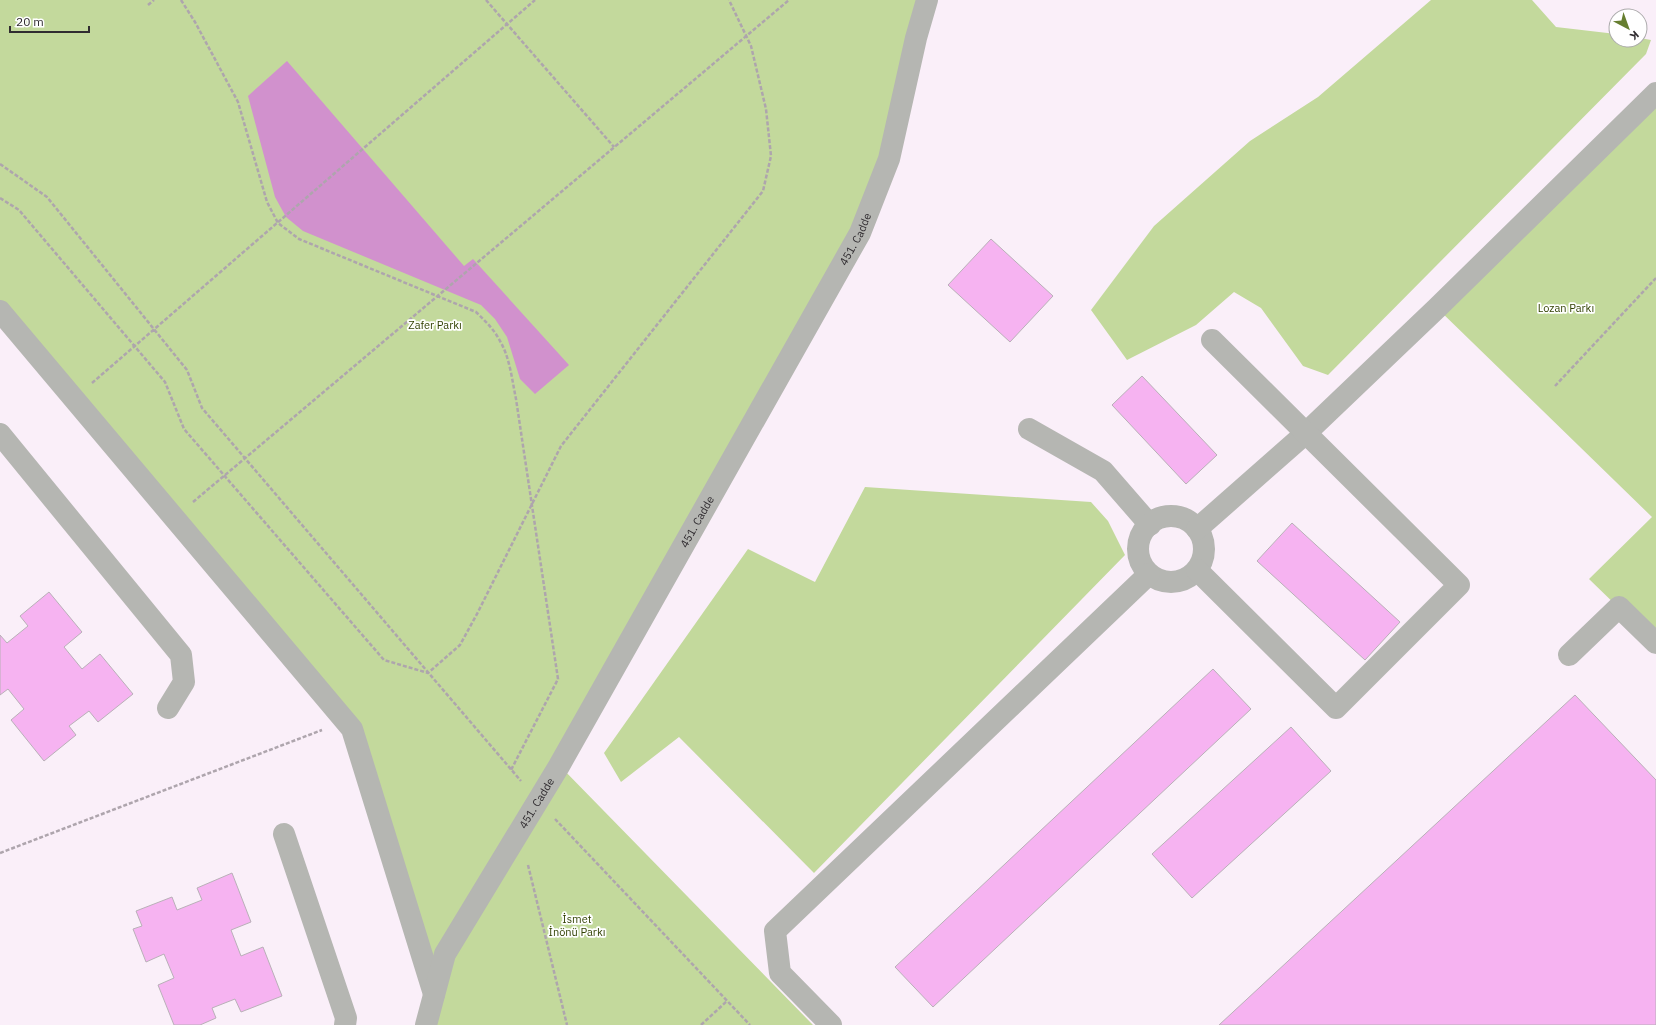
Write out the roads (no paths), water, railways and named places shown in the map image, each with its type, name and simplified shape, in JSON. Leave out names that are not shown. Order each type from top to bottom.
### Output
[{"type":"street","name":"451. Cadde","points":[[426,1025],[445,954],[559,766],[860,233],[889,159],[916,38],[927,0]]},
{"type":"street","points":[[1197,529],[1306,433],[1437,308],[1656,93]]},
{"type":"street","points":[[0,311],[352,729],[434,994]]},
{"type":"street","points":[[1197,570],[1336,708],[1459,586],[1212,340]]},
{"type":"street","points":[[1029,429],[1103,471],[1150,525]]},
{"type":"street","points":[[0,434],[181,655],[184,682],[168,708]]},
{"type":"street","points":[[1171,516],[1190,522],[1197,529],[1202,537],[1204,557],[1197,570],[1186,579],[1177,582],[1158,580],[1149,574],[1143,567],[1139,557],[1138,548],[1140,538],[1150,525],[1161,518],[1171,516]]},
{"type":"street","points":[[830,1025],[780,974],[775,931],[1149,574]]},
{"type":"street","points":[[1569,655],[1619,607],[1656,643]]},
{"type":"street","points":[[284,834],[346,1018],[345,1025]]},
{"type":"park label","name":"Lozan Parkı","points":[[1566,308]]},
{"type":"park label","name":"Zafer Parkı","points":[[435,325]]},
{"type":"park label","name":"İsmet İnönü Parkı","points":[[577,925]]}]
